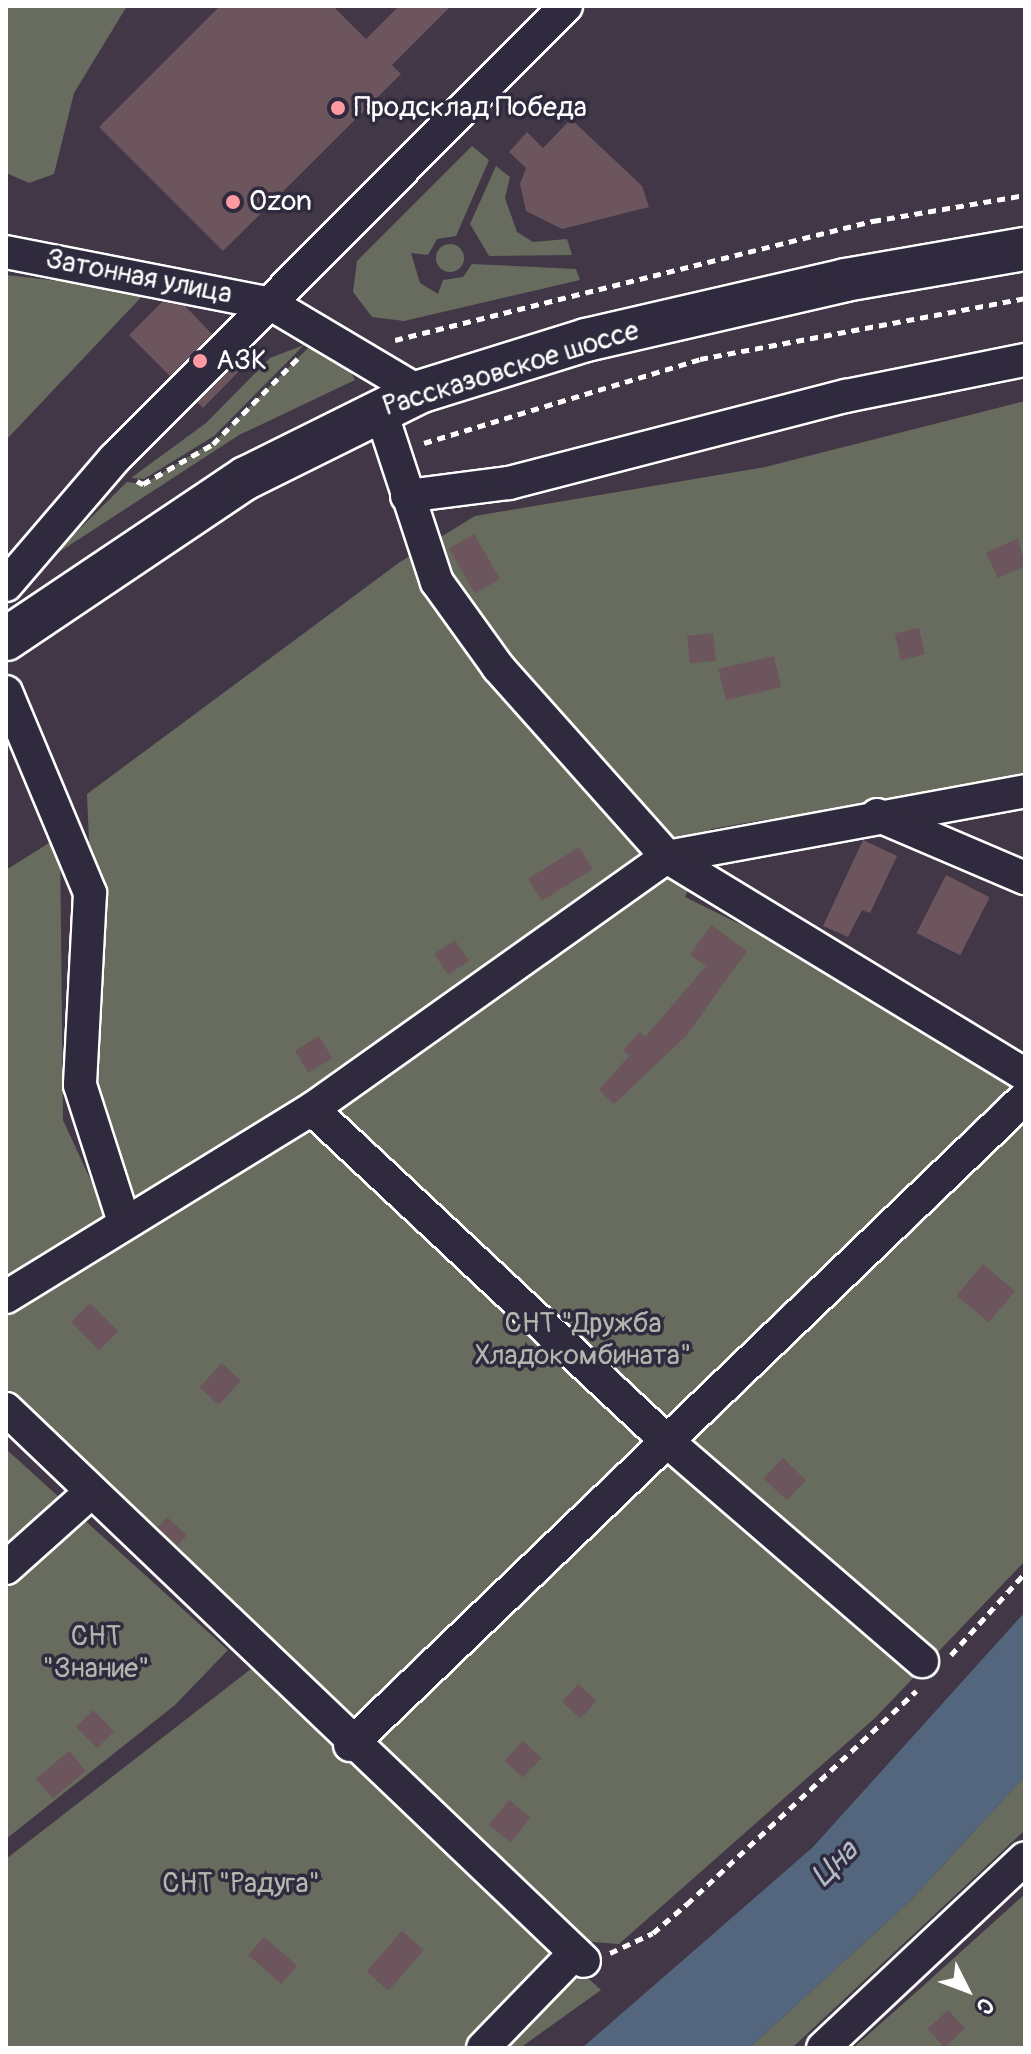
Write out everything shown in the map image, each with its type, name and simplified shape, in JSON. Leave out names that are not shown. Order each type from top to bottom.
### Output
[{"type":"main road","name":"Рассказовское шоссе","points":[[6,639],[246,478],[419,392],[602,336],[845,280],[1025,249]]},
{"type":"street","points":[[6,585],[114,459],[271,304],[551,11]]},
{"type":"street","name":"Затонная улица","points":[[6,252],[271,304],[419,392]]},
{"type":"street","points":[[407,496],[509,483],[846,396],[1025,360]]},
{"type":"street","points":[[380,409],[437,582],[489,655],[667,857],[1025,1075]]},
{"type":"street","points":[[6,692],[90,893],[80,1085],[124,1222]]},
{"type":"street","points":[[6,1297],[312,1109],[667,857],[877,815],[1025,791]]},
{"type":"street","points":[[877,815],[1025,878]]},
{"type":"street","points":[[350,1745],[1025,1098]]},
{"type":"street","points":[[312,1109],[667,1441],[928,1671]]},
{"type":"street","points":[[6,1409],[350,1745],[580,1957],[483,2048]]},
{"type":"street","points":[[6,1568],[91,1492]]},
{"type":"street","points":[[823,2048],[1025,1858]]},
{"type":"path","points":[[394,453],[700,359],[1025,298]]},
{"type":"path","points":[[580,1957],[653,1933],[777,1816],[856,1754],[928,1671],[1006,1602],[1025,1573]]},
{"type":"green space","points":[[8,6],[127,6],[74,93],[54,174],[29,183],[6,173]]},
{"type":"green space","points":[[472,146],[489,160],[456,236],[437,239],[428,255],[411,253],[420,283],[438,294],[443,280],[463,277],[472,264],[576,269],[580,280],[404,321],[372,317],[353,292],[357,261]]},
{"type":"green space","points":[[496,166],[510,177],[505,198],[517,232],[533,242],[567,239],[572,255],[489,256],[470,224]]},
{"type":"green space","points":[[450,244],[460,248],[464,258],[460,268],[450,272],[440,268],[436,258],[440,248]]},
{"type":"green space","points":[[6,275],[147,291],[6,440]]},
{"type":"green space","points":[[304,345],[214,436],[144,479],[131,478],[206,423],[270,358]]},
{"type":"green space","points":[[310,346],[349,369],[355,380],[239,435],[50,558],[127,482],[144,484],[216,440]]},
{"type":"green space","name":"СНТ \"Дружба Хладокомбината\"","points":[[1025,401],[1025,776],[711,829],[685,897],[1025,1065],[1025,1561],[875,1718],[619,1944],[591,1942],[6,1411],[6,1317],[118,1245],[83,1104],[95,986],[87,794],[400,562],[475,516],[765,467]]},
{"type":"green space","points":[[60,836],[63,1120],[108,1218],[6,1280],[6,870]]},
{"type":"green space","name":"СНТ \"Знание\"","points":[[6,1449],[228,1650],[175,1705],[6,1839]]},
{"type":"green space","name":"СНТ \"Радуга\"","points":[[251,1669],[601,1990],[520,2048],[6,2048],[6,1859]]},
{"type":"green space","points":[[1025,1776],[1025,1830],[792,2048],[749,2048],[910,1901]]},
{"type":"green space","points":[[1025,1894],[1025,2048],[853,2048],[913,1995]]},
{"type":"water","name":"Цна","points":[[1025,1612],[1025,1776],[910,1901],[749,2048],[582,2048],[813,1847]]},
{"type":"building","points":[[220,6],[333,6],[366,39],[399,6],[451,6],[392,65],[401,74],[223,251],[99,127]]},
{"type":"building","points":[[571,119],[642,186],[649,207],[562,229],[526,211],[520,184],[526,168],[509,152],[527,132],[543,148]]},
{"type":"building","points":[[162,302],[185,306],[212,334],[170,376],[129,335]]},
{"type":"building","points":[[239,361],[244,366],[203,408],[197,402]]},
{"type":"building","points":[[474,534],[500,579],[475,594],[449,548]]},
{"type":"building","points":[[1018,538],[1025,566],[998,578],[986,553]]},
{"type":"building","points":[[919,628],[925,654],[901,660],[895,634]]},
{"type":"building","points":[[713,633],[716,661],[690,664],[687,636]]},
{"type":"building","points":[[774,656],[781,687],[726,700],[718,669]]},
{"type":"building","points":[[863,840],[897,856],[870,913],[862,910],[848,937],[823,926]]},
{"type":"building","points":[[579,847],[593,869],[542,901],[528,879]]},
{"type":"building","points":[[946,875],[990,897],[960,955],[916,933]]},
{"type":"building","points":[[711,925],[747,951],[686,1036],[614,1104],[599,1090],[629,1056],[623,1050],[640,1032],[645,1037],[706,966],[690,955]]},
{"type":"building","points":[[455,940],[469,961],[448,975],[434,954]]},
{"type":"building","points":[[319,1036],[332,1058],[308,1073],[295,1050]]},
{"type":"building","points":[[983,1264],[1015,1291],[989,1322],[957,1295]]},
{"type":"building","points":[[90,1303],[118,1331],[99,1350],[71,1322]]},
{"type":"building","points":[[222,1363],[241,1381],[219,1405],[199,1387]]},
{"type":"building","points":[[783,1458],[806,1480],[787,1500],[764,1478]]},
{"type":"building","points":[[167,1517],[187,1535],[178,1545],[158,1527]]},
{"type":"building","points":[[578,1684],[597,1701],[581,1719],[562,1702]]},
{"type":"building","points":[[93,1710],[114,1731],[97,1748],[76,1727]]},
{"type":"building","points":[[523,1741],[541,1758],[523,1778],[505,1761]]},
{"type":"building","points":[[69,1751],[86,1771],[53,1799],[36,1779]]},
{"type":"building","points":[[509,1800],[531,1818],[511,1842],[489,1825]]},
{"type":"building","points":[[402,1931],[424,1950],[388,1991],[367,1972]]},
{"type":"building","points":[[264,1937],[297,1966],[281,1984],[248,1955]]},
{"type":"building","points":[[948,2010],[965,2028],[945,2047],[928,2029]]},
{"type":"place","name":"Продсклад Победа","points":[[338,108]]},
{"type":"place","name":"Ozon","points":[[233,202]]},
{"type":"place","name":"АЗК","points":[[200,361]]}]
